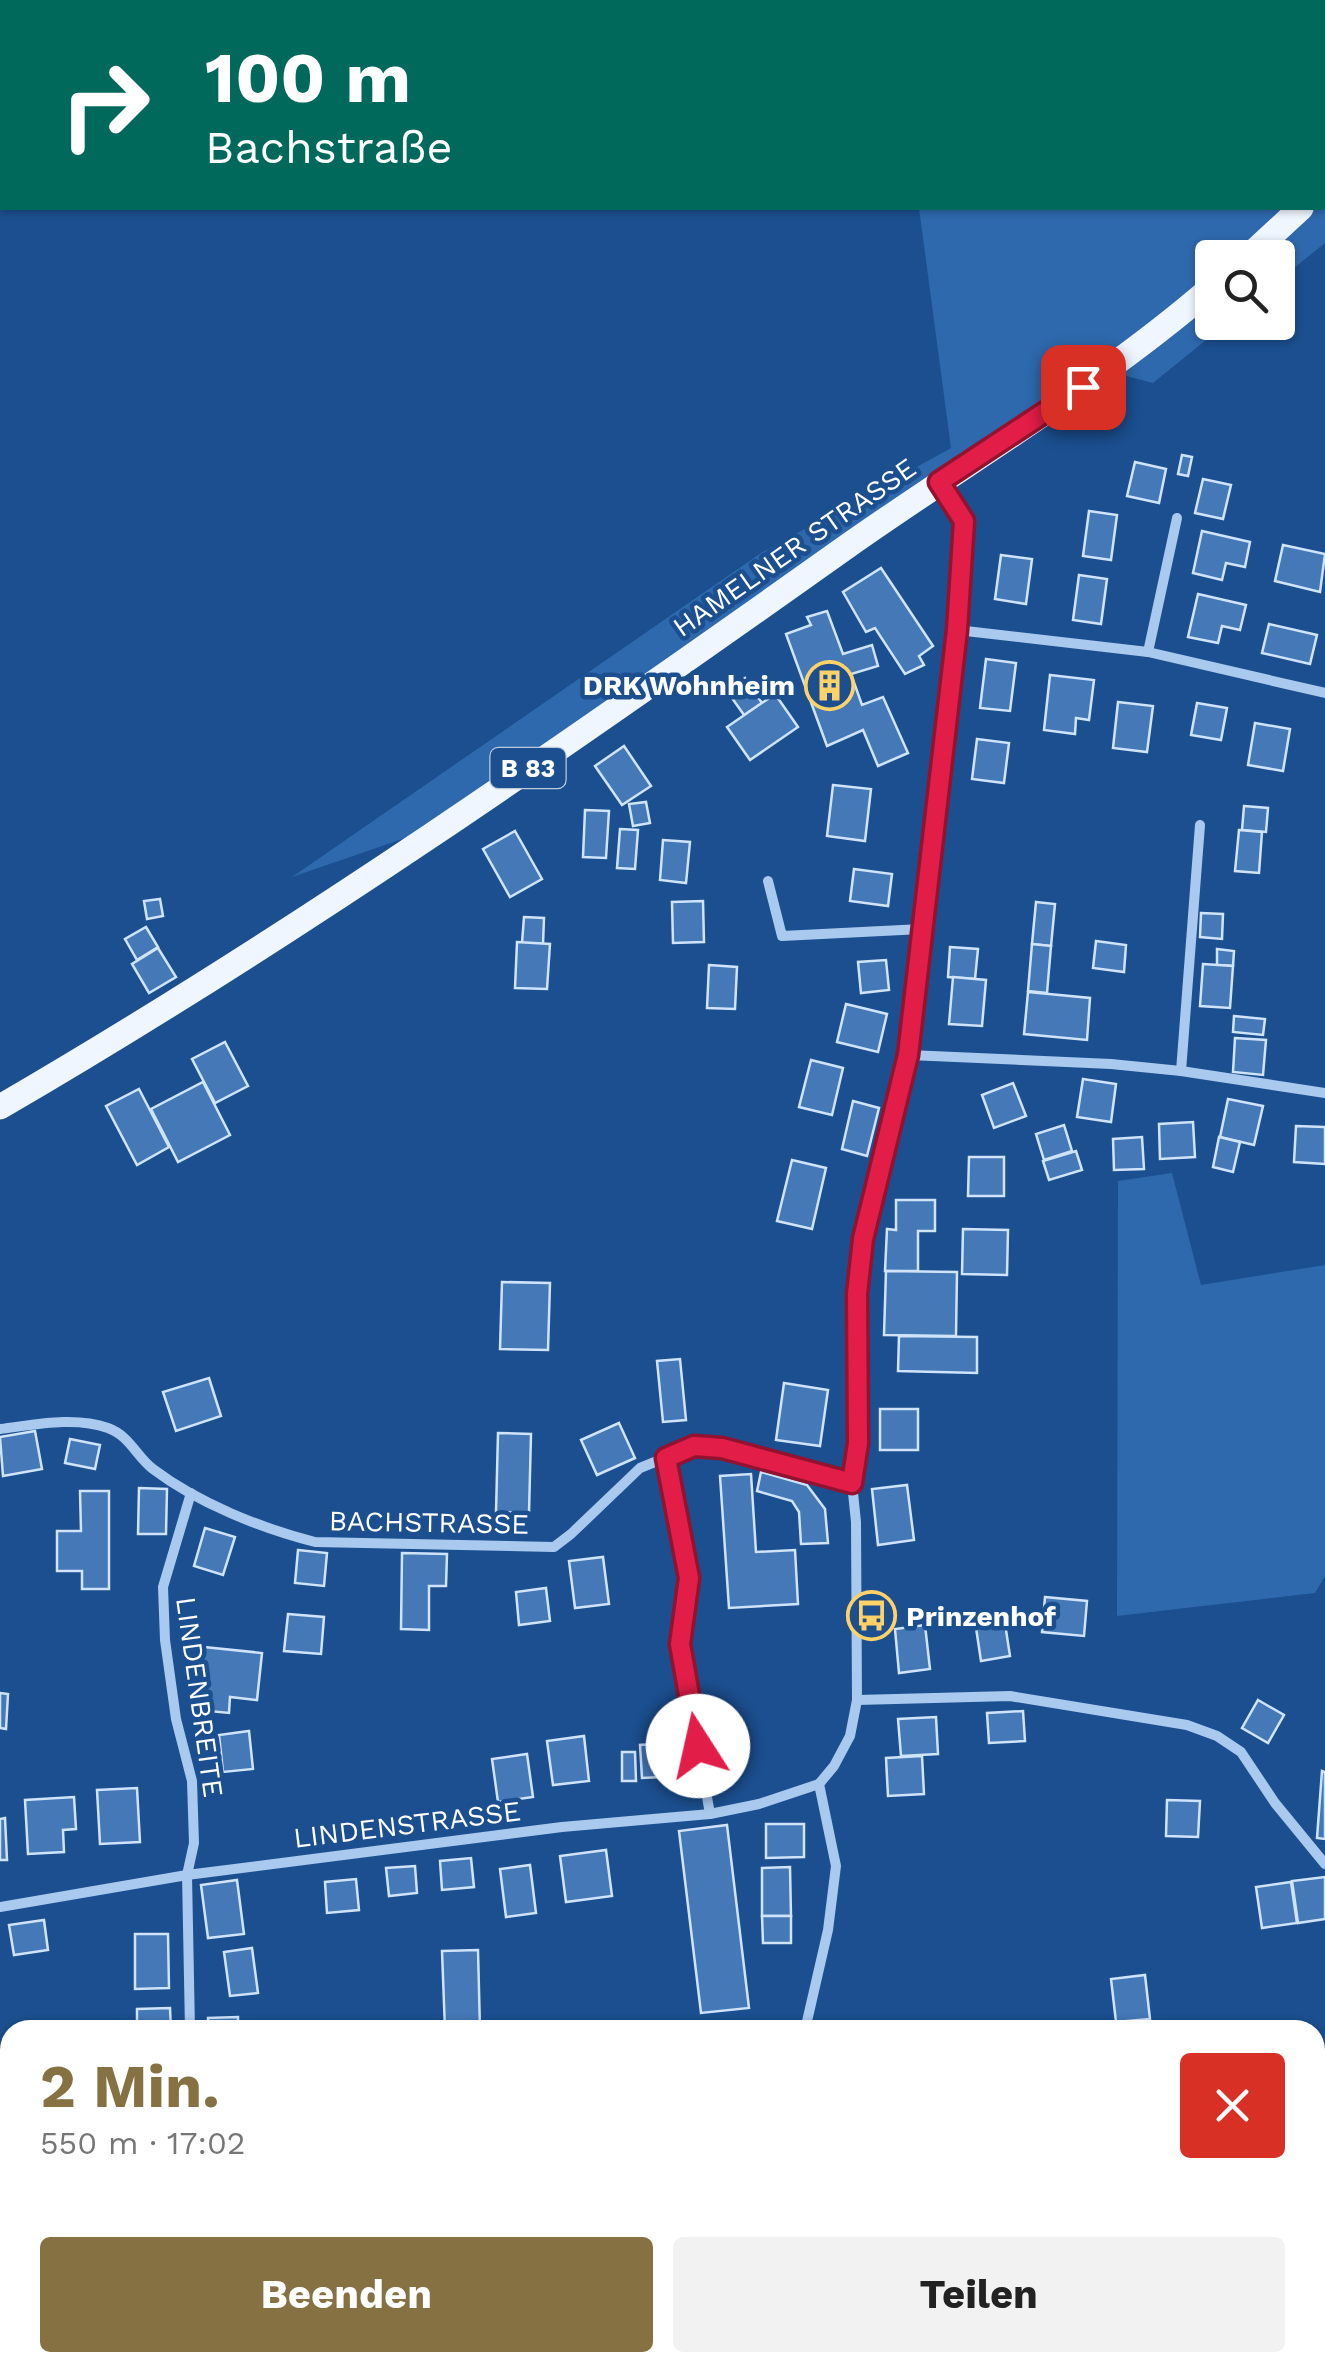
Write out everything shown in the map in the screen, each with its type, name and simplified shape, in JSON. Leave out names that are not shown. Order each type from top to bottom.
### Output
[{"type":"main road","points":[[1266,240],[1299,210]]},
{"type":"main road","name":"HAMELNER STRASSE","points":[[0,1107],[110,1043],[311,915],[719,638],[939,482],[1107,371],[1195,301]]},
{"type":"street","points":[[807,2020],[828,1930],[836,1866],[819,1784],[850,1736],[857,1700],[856,1522],[852,1483],[858,1443],[857,1294],[863,1239],[908,1055],[957,630],[964,521],[939,482]]},
{"type":"street","points":[[1148,652],[1177,518]]},
{"type":"street","points":[[957,630],[1148,652],[1325,693]]},
{"type":"street","points":[[1181,1071],[1200,825]]},
{"type":"street","points":[[768,881],[782,936],[922,929]]},
{"type":"street","points":[[908,1055],[1111,1064],[1325,1093]]},
{"type":"street","name":"BACHSTRASSE","points":[[0,1430],[54,1422],[106,1427],[127,1438],[150,1467],[191,1493],[285,1534],[314,1542],[554,1547],[640,1468],[694,1446],[722,1448],[852,1483]]},
{"type":"street","points":[[666,1458],[689,1578],[680,1644],[710,1814]]},
{"type":"street","name":"LINDENBREITE","points":[[190,2020],[187,1875],[194,1843],[192,1781],[176,1719],[165,1640],[163,1586],[191,1493]]},
{"type":"street","points":[[857,1700],[1010,1696],[1217,1736],[1241,1752],[1275,1803],[1325,1864]]},
{"type":"street","name":"LINDENSTRASSE","points":[[0,1907],[187,1875],[562,1827],[710,1814],[758,1804],[819,1784]]},
{"type":"shaded area","points":[[919,210],[1325,210],[1325,243],[1295,267],[1295,240],[1195,240],[1195,340],[1206,340],[1153,383],[1107,371],[446,824],[292,877],[761,553],[951,448]]},
{"type":"shaded area","points":[[1172,1173],[1201,1285],[1325,1265],[1325,1576],[1315,1593],[1117,1616],[1118,1181]]},
{"type":"building","points":[[1182,455],[1192,457],[1188,476],[1178,474]]},
{"type":"building","points":[[1135,462],[1166,469],[1159,503],[1127,496]]},
{"type":"building","points":[[1203,479],[1231,485],[1223,519],[1195,513]]},
{"type":"building","points":[[1089,511],[1117,515],[1111,560],[1083,556]]},
{"type":"building","points":[[1202,531],[1250,542],[1245,567],[1226,563],[1222,580],[1193,573]]},
{"type":"building","points":[[1283,545],[1325,554],[1320,592],[1275,581]]},
{"type":"building","points":[[1001,555],[1032,559],[1026,604],[995,599]]},
{"type":"building","name":"DRK Wohnheim","points":[[881,568],[933,646],[919,656],[924,665],[905,674],[875,628],[866,632],[843,592]]},
{"type":"building","points":[[1079,575],[1107,579],[1101,624],[1073,620]]},
{"type":"building","points":[[1198,594],[1246,605],[1240,630],[1222,626],[1218,643],[1188,637]]},
{"type":"building","name":"DRK Wohnheim","points":[[827,611],[843,654],[872,645],[878,666],[851,674],[862,705],[883,697],[908,753],[878,766],[863,730],[827,746],[786,634],[811,625],[807,617]]},
{"type":"building","points":[[1269,624],[1317,635],[1310,664],[1262,653]]},
{"type":"building","points":[[986,659],[1016,663],[1010,711],[980,708]]},
{"type":"building","points":[[1050,675],[1094,680],[1089,720],[1076,718],[1075,734],[1044,730]]},
{"type":"building","points":[[745,678],[762,703],[744,715],[727,691]]},
{"type":"building","points":[[775,694],[798,727],[750,760],[727,727]]},
{"type":"building","points":[[1118,702],[1153,706],[1147,752],[1113,748]]},
{"type":"building","points":[[1197,703],[1227,708],[1221,740],[1191,735]]},
{"type":"building","points":[[1255,723],[1290,729],[1283,771],[1248,765]]},
{"type":"building","points":[[977,739],[1009,743],[1004,783],[972,779]]},
{"type":"building","points":[[624,746],[651,786],[622,805],[595,766]]},
{"type":"building","points":[[833,785],[871,789],[865,841],[827,836]]},
{"type":"building","points":[[646,802],[650,823],[633,826],[629,804]]},
{"type":"building","points":[[1244,806],[1268,808],[1266,832],[1242,830]]},
{"type":"building","points":[[585,810],[609,811],[606,858],[583,857]]},
{"type":"building","points":[[620,829],[638,830],[635,869],[617,868]]},
{"type":"building","points":[[1239,830],[1262,832],[1259,873],[1235,871]]},
{"type":"building","points":[[515,831],[542,879],[510,897],[483,849]]},
{"type":"building","points":[[663,840],[690,842],[686,883],[660,880]]},
{"type":"building","points":[[854,869],[892,874],[888,906],[850,901]]},
{"type":"building","points":[[160,899],[163,916],[147,919],[144,901]]},
{"type":"building","points":[[703,901],[704,942],[673,943],[672,902]]},
{"type":"building","points":[[1036,902],[1055,904],[1051,946],[1032,944]]},
{"type":"building","points":[[1201,913],[1223,914],[1222,939],[1200,937]]},
{"type":"building","points":[[524,917],[544,918],[543,944],[522,943]]},
{"type":"building","points":[[146,927],[158,947],[137,960],[125,939]]},
{"type":"building","points":[[1096,941],[1126,945],[1124,972],[1093,968]]},
{"type":"building","points":[[517,942],[550,944],[547,989],[515,988]]},
{"type":"building","points":[[1032,944],[1051,946],[1047,993],[1028,991]]},
{"type":"building","points":[[950,947],[978,949],[975,979],[948,977]]},
{"type":"building","points":[[158,948],[176,977],[149,993],[132,964]]},
{"type":"building","points":[[1217,949],[1234,951],[1233,966],[1217,965]]},
{"type":"building","points":[[886,960],[889,990],[861,993],[858,962]]},
{"type":"building","points":[[1203,964],[1233,966],[1230,1008],[1200,1006]]},
{"type":"building","points":[[709,965],[737,967],[735,1009],[707,1008]]},
{"type":"building","points":[[953,977],[986,980],[982,1026],[949,1024]]},
{"type":"building","points":[[1028,992],[1090,998],[1087,1040],[1024,1034]]},
{"type":"building","points":[[846,1004],[887,1014],[878,1052],[837,1042]]},
{"type":"building","points":[[1234,1016],[1265,1019],[1263,1035],[1233,1032]]},
{"type":"building","points":[[1235,1038],[1266,1040],[1263,1075],[1233,1072]]},
{"type":"building","points":[[225,1042],[248,1086],[215,1103],[192,1059]]},
{"type":"building","points":[[811,1060],[843,1068],[832,1115],[799,1107]]},
{"type":"building","points":[[1083,1079],[1116,1084],[1111,1122],[1077,1117]]},
{"type":"building","points":[[203,1082],[230,1135],[178,1162],[151,1109]]},
{"type":"building","points":[[1013,1083],[1026,1116],[994,1128],[982,1095]]},
{"type":"building","points":[[139,1089],[169,1147],[137,1165],[106,1106]]},
{"type":"building","points":[[1228,1099],[1263,1106],[1254,1145],[1220,1137]]},
{"type":"building","points":[[853,1101],[879,1108],[867,1156],[842,1149]]},
{"type":"building","points":[[1193,1122],[1195,1157],[1160,1159],[1159,1124]]},
{"type":"building","points":[[1064,1125],[1072,1151],[1044,1160],[1036,1134]]},
{"type":"building","points":[[1296,1126],[1325,1127],[1325,1164],[1294,1162]]},
{"type":"building","points":[[1142,1137],[1144,1169],[1114,1170],[1113,1139]]},
{"type":"building","points":[[1219,1137],[1240,1142],[1233,1172],[1213,1167]]},
{"type":"building","points":[[1076,1151],[1082,1170],[1049,1180],[1043,1161]]},
{"type":"building","points":[[969,1157],[1004,1157],[1004,1196],[968,1196]]},
{"type":"building","points":[[792,1160],[826,1168],[812,1229],[777,1221]]},
{"type":"building","points":[[896,1200],[935,1200],[935,1231],[918,1231],[918,1271],[885,1271],[887,1229],[896,1230]]},
{"type":"building","points":[[963,1229],[1008,1230],[1007,1275],[962,1274]]},
{"type":"building","points":[[886,1271],[957,1272],[956,1336],[884,1335]]},
{"type":"building","points":[[502,1282],[550,1283],[548,1350],[500,1349]]},
{"type":"building","points":[[899,1336],[977,1337],[977,1373],[898,1371]]},
{"type":"building","points":[[680,1359],[686,1420],[663,1422],[657,1361]]},
{"type":"building","points":[[209,1378],[221,1416],[176,1431],[163,1392]]},
{"type":"building","points":[[784,1383],[828,1390],[820,1446],[776,1440]]},
{"type":"building","points":[[880,1409],[918,1409],[918,1450],[880,1450]]},
{"type":"building","points":[[619,1423],[635,1458],[597,1475],[581,1440]]},
{"type":"building","points":[[35,1431],[42,1469],[3,1476],[0,1437]]},
{"type":"building","points":[[498,1433],[531,1434],[529,1513],[496,1512]]},
{"type":"building","points":[[70,1439],[100,1445],[95,1469],[65,1463]]},
{"type":"building","points":[[761,1472],[807,1485],[825,1509],[828,1543],[801,1544],[799,1512],[792,1501],[757,1491]]},
{"type":"building","points":[[751,1474],[756,1552],[795,1550],[798,1604],[729,1608],[720,1476]]},
{"type":"building","points":[[907,1485],[914,1540],[878,1545],[872,1489]]},
{"type":"building","points":[[139,1488],[167,1489],[166,1534],[138,1534]]},
{"type":"building","points":[[80,1491],[109,1491],[109,1589],[82,1589],[82,1571],[57,1571],[57,1531],[81,1531]]},
{"type":"building","points":[[205,1528],[235,1537],[223,1575],[194,1566]]},
{"type":"building","points":[[298,1550],[327,1553],[324,1586],[295,1583]]},
{"type":"building","points":[[402,1553],[447,1554],[446,1586],[429,1586],[429,1630],[401,1629]]},
{"type":"building","points":[[603,1557],[609,1604],[575,1608],[569,1561]]},
{"type":"building","points":[[546,1588],[550,1621],[519,1625],[516,1592]]},
{"type":"building","points":[[1045,1597],[1087,1601],[1084,1636],[1042,1632]]},
{"type":"building","points":[[288,1614],[324,1617],[321,1654],[284,1651]]},
{"type":"building","points":[[1004,1617],[1010,1656],[981,1661],[975,1621]]},
{"type":"building","points":[[925,1625],[930,1669],[899,1673],[895,1629]]},
{"type":"building","points":[[204,1647],[262,1653],[257,1700],[230,1697],[229,1713],[198,1710]]},
{"type":"building","points":[[0,1693],[8,1694],[6,1729],[0,1728]]},
{"type":"building","points":[[1258,1700],[1284,1715],[1268,1743],[1242,1728]]},
{"type":"building","points":[[1023,1711],[1025,1741],[989,1743],[987,1713]]},
{"type":"building","points":[[936,1717],[938,1754],[901,1756],[898,1719]]},
{"type":"building","points":[[249,1731],[253,1769],[223,1772],[219,1735]]},
{"type":"building","points":[[584,1736],[589,1781],[553,1785],[547,1741]]},
{"type":"building","points":[[681,1742],[683,1776],[642,1778],[640,1745]]},
{"type":"building","points":[[622,1752],[635,1752],[636,1781],[622,1781]]},
{"type":"building","points":[[527,1754],[533,1797],[498,1802],[492,1759]]},
{"type":"building","points":[[922,1756],[924,1794],[888,1796],[886,1758]]},
{"type":"building","points":[[1322,1771],[1325,1772],[1325,1839],[1317,1838]]},
{"type":"building","points":[[137,1788],[140,1842],[100,1844],[97,1790]]},
{"type":"building","points":[[74,1797],[76,1829],[63,1830],[64,1852],[28,1854],[25,1800]]},
{"type":"building","points":[[1167,1800],[1200,1801],[1198,1837],[1166,1836]]},
{"type":"building","points":[[5,1818],[7,1860],[0,1860],[0,1819]]},
{"type":"building","points":[[766,1824],[804,1824],[804,1857],[766,1858]]},
{"type":"building","points":[[727,1825],[749,2008],[701,2013],[679,1831]]},
{"type":"building","points":[[606,1850],[612,1896],[566,1902],[560,1856]]},
{"type":"building","points":[[471,1858],[474,1887],[442,1890],[440,1861]]},
{"type":"building","points":[[530,1865],[536,1913],[506,1917],[500,1869]]},
{"type":"building","points":[[415,1866],[417,1893],[389,1896],[386,1868]]},
{"type":"building","points":[[790,1867],[791,1916],[762,1916],[762,1868]]},
{"type":"building","points":[[1325,1877],[1325,1919],[1298,1923],[1292,1881]]},
{"type":"building","points":[[356,1879],[359,1910],[327,1913],[325,1882]]},
{"type":"building","points":[[237,1880],[244,1934],[208,1938],[201,1885]]},
{"type":"building","points":[[1291,1882],[1297,1923],[1262,1928],[1256,1887]]},
{"type":"building","points":[[762,1916],[791,1916],[791,1943],[763,1943]]},
{"type":"building","points":[[44,1920],[48,1950],[14,1955],[9,1925]]},
{"type":"building","points":[[135,1934],[168,1934],[169,1988],[135,1989]]},
{"type":"building","points":[[252,1948],[258,1993],[230,1996],[224,1952]]},
{"type":"building","points":[[478,1950],[480,2020],[445,2020],[442,1951]]},
{"type":"building","points":[[1145,1975],[1150,2019],[1116,2020],[1111,1979]]},
{"type":"building","points":[[170,2008],[171,2020],[137,2020],[137,2009]]},
{"type":"building","points":[[238,2017],[238,2020],[208,2020]]},
{"type":"place","name":"DRK Wohnheim","points":[[830,685]]},
{"type":"place","name":"Prinzenhof","points":[[871,1616]]},
{"type":"route","points":[[698,1746],[680,1644],[689,1578],[666,1458],[694,1446],[722,1448],[852,1483],[858,1443],[857,1294],[863,1239],[908,1055],[957,630],[964,521],[939,482],[1083,387]]}]
